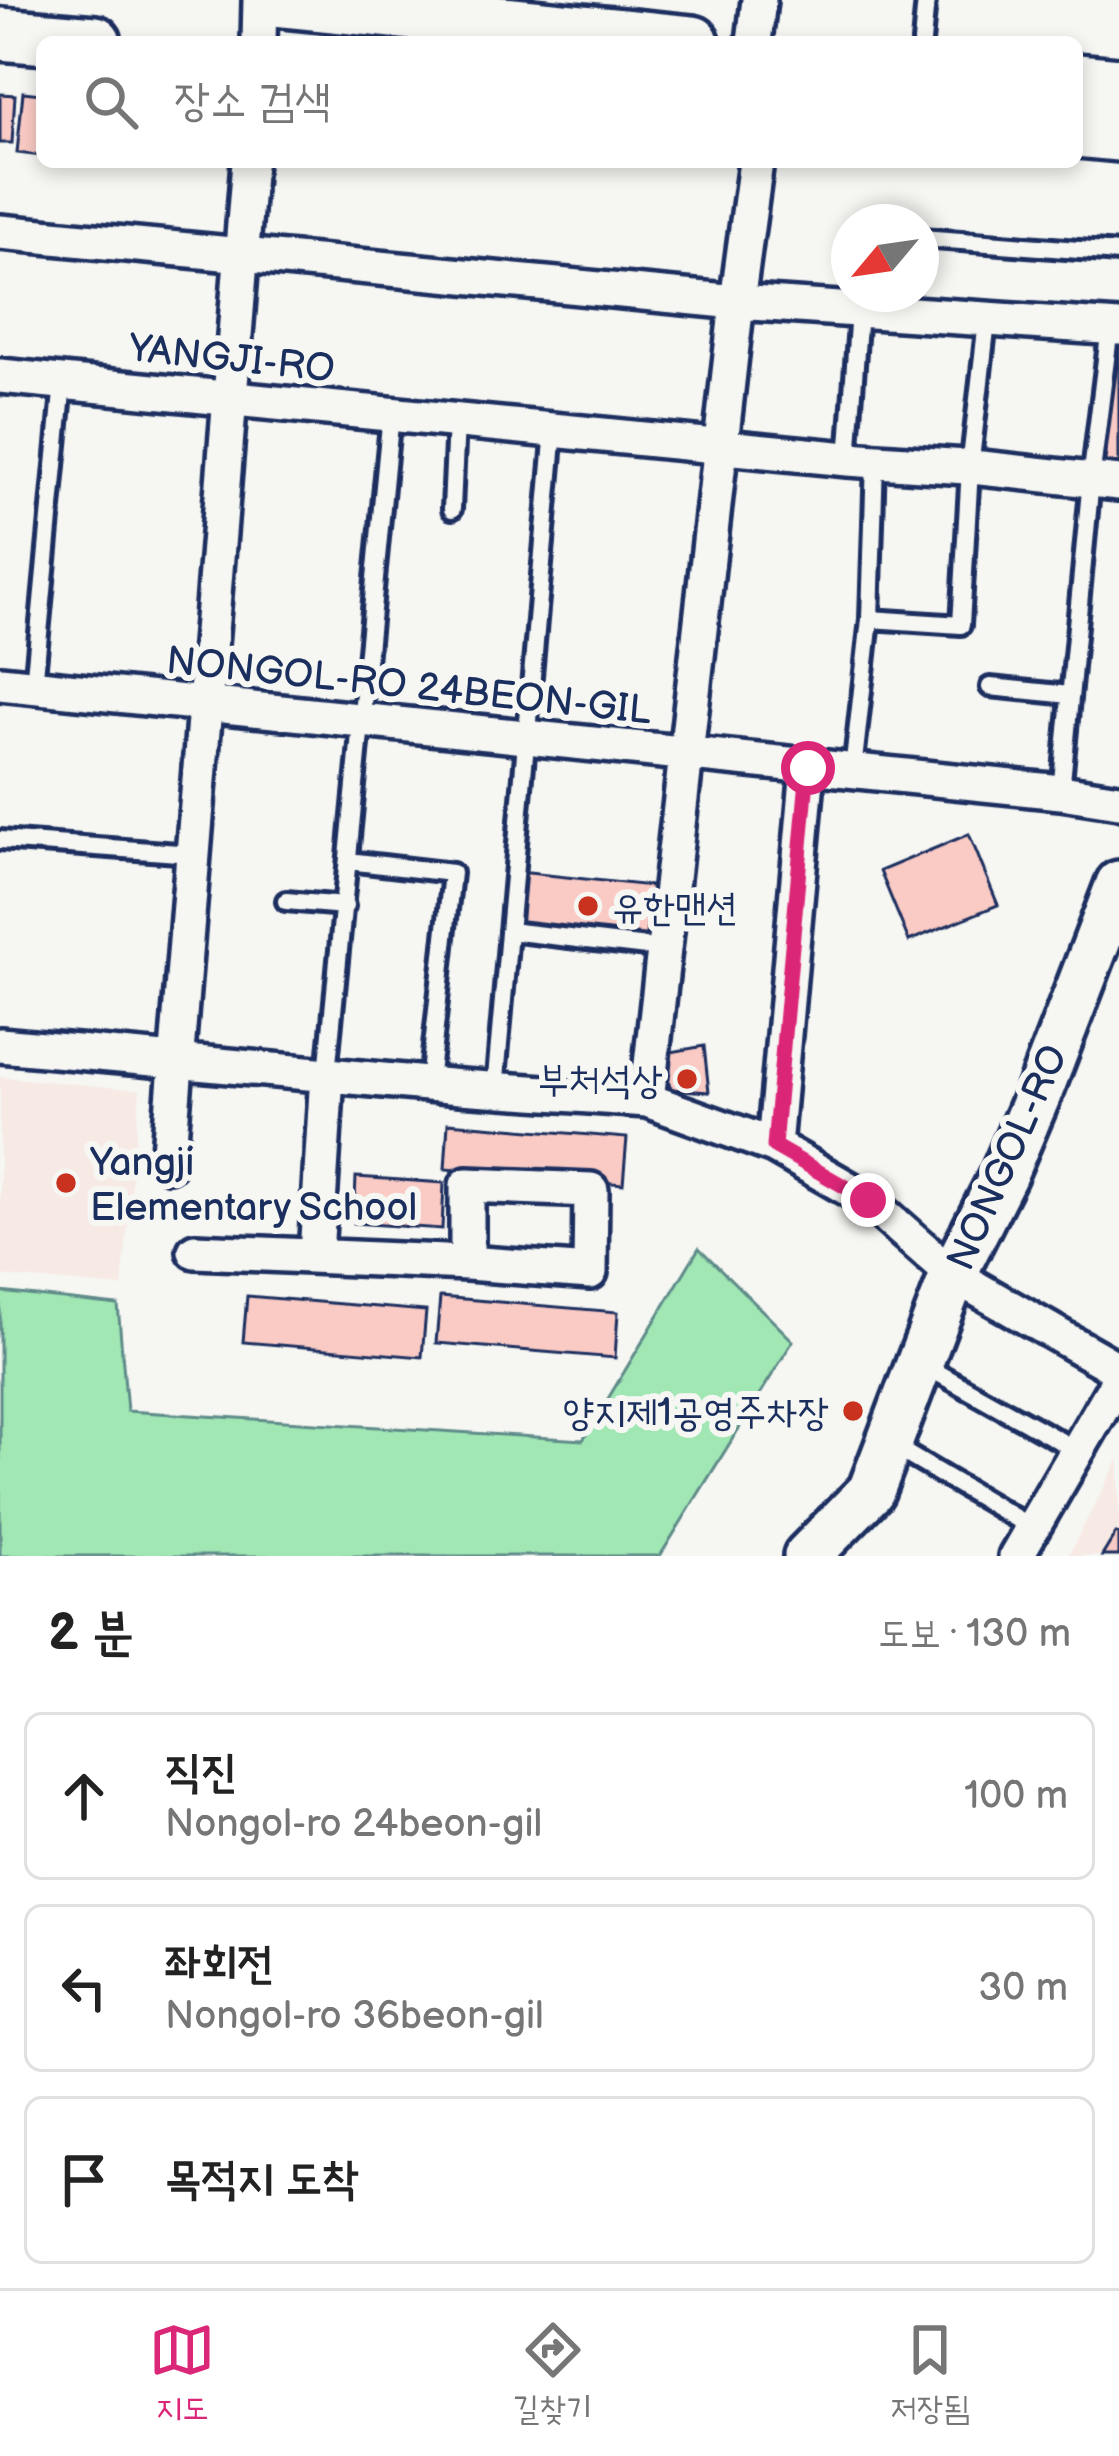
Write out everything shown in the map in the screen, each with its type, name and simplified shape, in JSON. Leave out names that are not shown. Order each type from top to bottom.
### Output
[{"type":"main road","points":[[272,0],[633,36]]},
{"type":"main road","points":[[0,34],[36,37]]},
{"type":"main road","points":[[1083,81],[1119,84]]},
{"type":"main road","points":[[1083,132],[1119,135]]},
{"type":"street","points":[[259,36],[260,0]]},
{"type":"street","points":[[755,36],[758,0]]},
{"type":"street","points":[[168,1164],[247,168]]},
{"type":"street","points":[[647,1100],[756,168]]},
{"type":"street","points":[[0,232],[831,309]]},
{"type":"street","points":[[873,312],[1114,328]]},
{"type":"street","name":"YANGJI-RO","points":[[0,376],[1105,482]]},
{"type":"street","name":"NONGOL-RO 24BEON-GIL","points":[[17,685],[1119,801]]},
{"type":"street","points":[[774,1146],[808,768]]},
{"type":"street","name":"NONGOL-RO","points":[[811,1555],[871,1491],[953,1274],[1042,1085],[1119,884]]},
{"type":"street","points":[[0,1046],[647,1100],[774,1146],[868,1200],[953,1274],[1119,1374],[1024,1542]]},
{"type":"street","points":[[316,1255],[327,1074]]},
{"type":"street","points":[[195,1251],[467,1263]]},
{"type":"lane","points":[[923,36],[926,0]]},
{"type":"lane","points":[[939,239],[1119,253]]},
{"type":"lane","points":[[853,770],[869,619],[860,312]]},
{"type":"lane","points":[[869,619],[961,625],[970,468],[987,321]]},
{"type":"lane","points":[[1060,792],[1070,695],[1105,482],[1114,328]]},
{"type":"lane","points":[[17,685],[63,382]]},
{"type":"lane","points":[[327,1074],[391,414]]},
{"type":"lane","points":[[452,508],[456,421]]},
{"type":"lane","points":[[495,1090],[554,430]]},
{"type":"lane","points":[[990,687],[1070,695]]},
{"type":"lane","points":[[0,840],[192,854]]},
{"type":"lane","points":[[348,861],[452,873],[429,1083]]},
{"type":"lane","points":[[286,901],[345,906]]},
{"type":"lane","points":[[509,931],[664,949]]},
{"type":"lane","points":[[920,1363],[1079,1451]]},
{"type":"lane","points":[[887,1442],[1024,1542]]},
{"type":"shaded area","name":"Yangji Elementary School","points":[[0,1077],[140,1090],[122,1287],[0,1276]]},
{"type":"shaded area","points":[[1119,1459],[1119,1556],[1068,1556]]},
{"type":"green space","points":[[699,1248],[793,1341],[660,1556],[0,1556],[0,1292],[118,1305],[127,1411],[583,1440]]},
{"type":"building","points":[[23,92],[36,93],[36,155],[17,153]]},
{"type":"building","points":[[0,94],[15,95],[12,143],[0,143]]},
{"type":"building","points":[[1113,342],[1119,343],[1119,473],[1102,471]]},
{"type":"building","points":[[969,834],[998,905],[909,941],[880,871]]},
{"type":"building","name":"유한맨션","points":[[519,872],[661,887],[656,940],[514,926]]},
{"type":"building","name":"부처석상","points":[[704,1046],[709,1092],[671,1089],[663,1068],[671,1052]]},
{"type":"building","points":[[448,1123],[627,1138],[623,1184],[445,1169]]},
{"type":"building","points":[[356,1177],[444,1183],[442,1229],[354,1223]]},
{"type":"building","points":[[247,1296],[426,1311],[422,1357],[243,1342]]},
{"type":"building","points":[[440,1297],[618,1312],[615,1358],[436,1343]]},
{"type":"building","points":[[1116,1533],[1119,1556],[1102,1556]]},
{"type":"place","name":"유한맨션","points":[[588,906]]},
{"type":"place","name":"부처석상","points":[[687,1079]]},
{"type":"place","name":"Yangji Elementary School","points":[[66,1183]]},
{"type":"place","name":"양지제1공영주차장","points":[[853,1411]]},
{"type":"route","points":[[808,768],[774,1146],[868,1200]]}]
